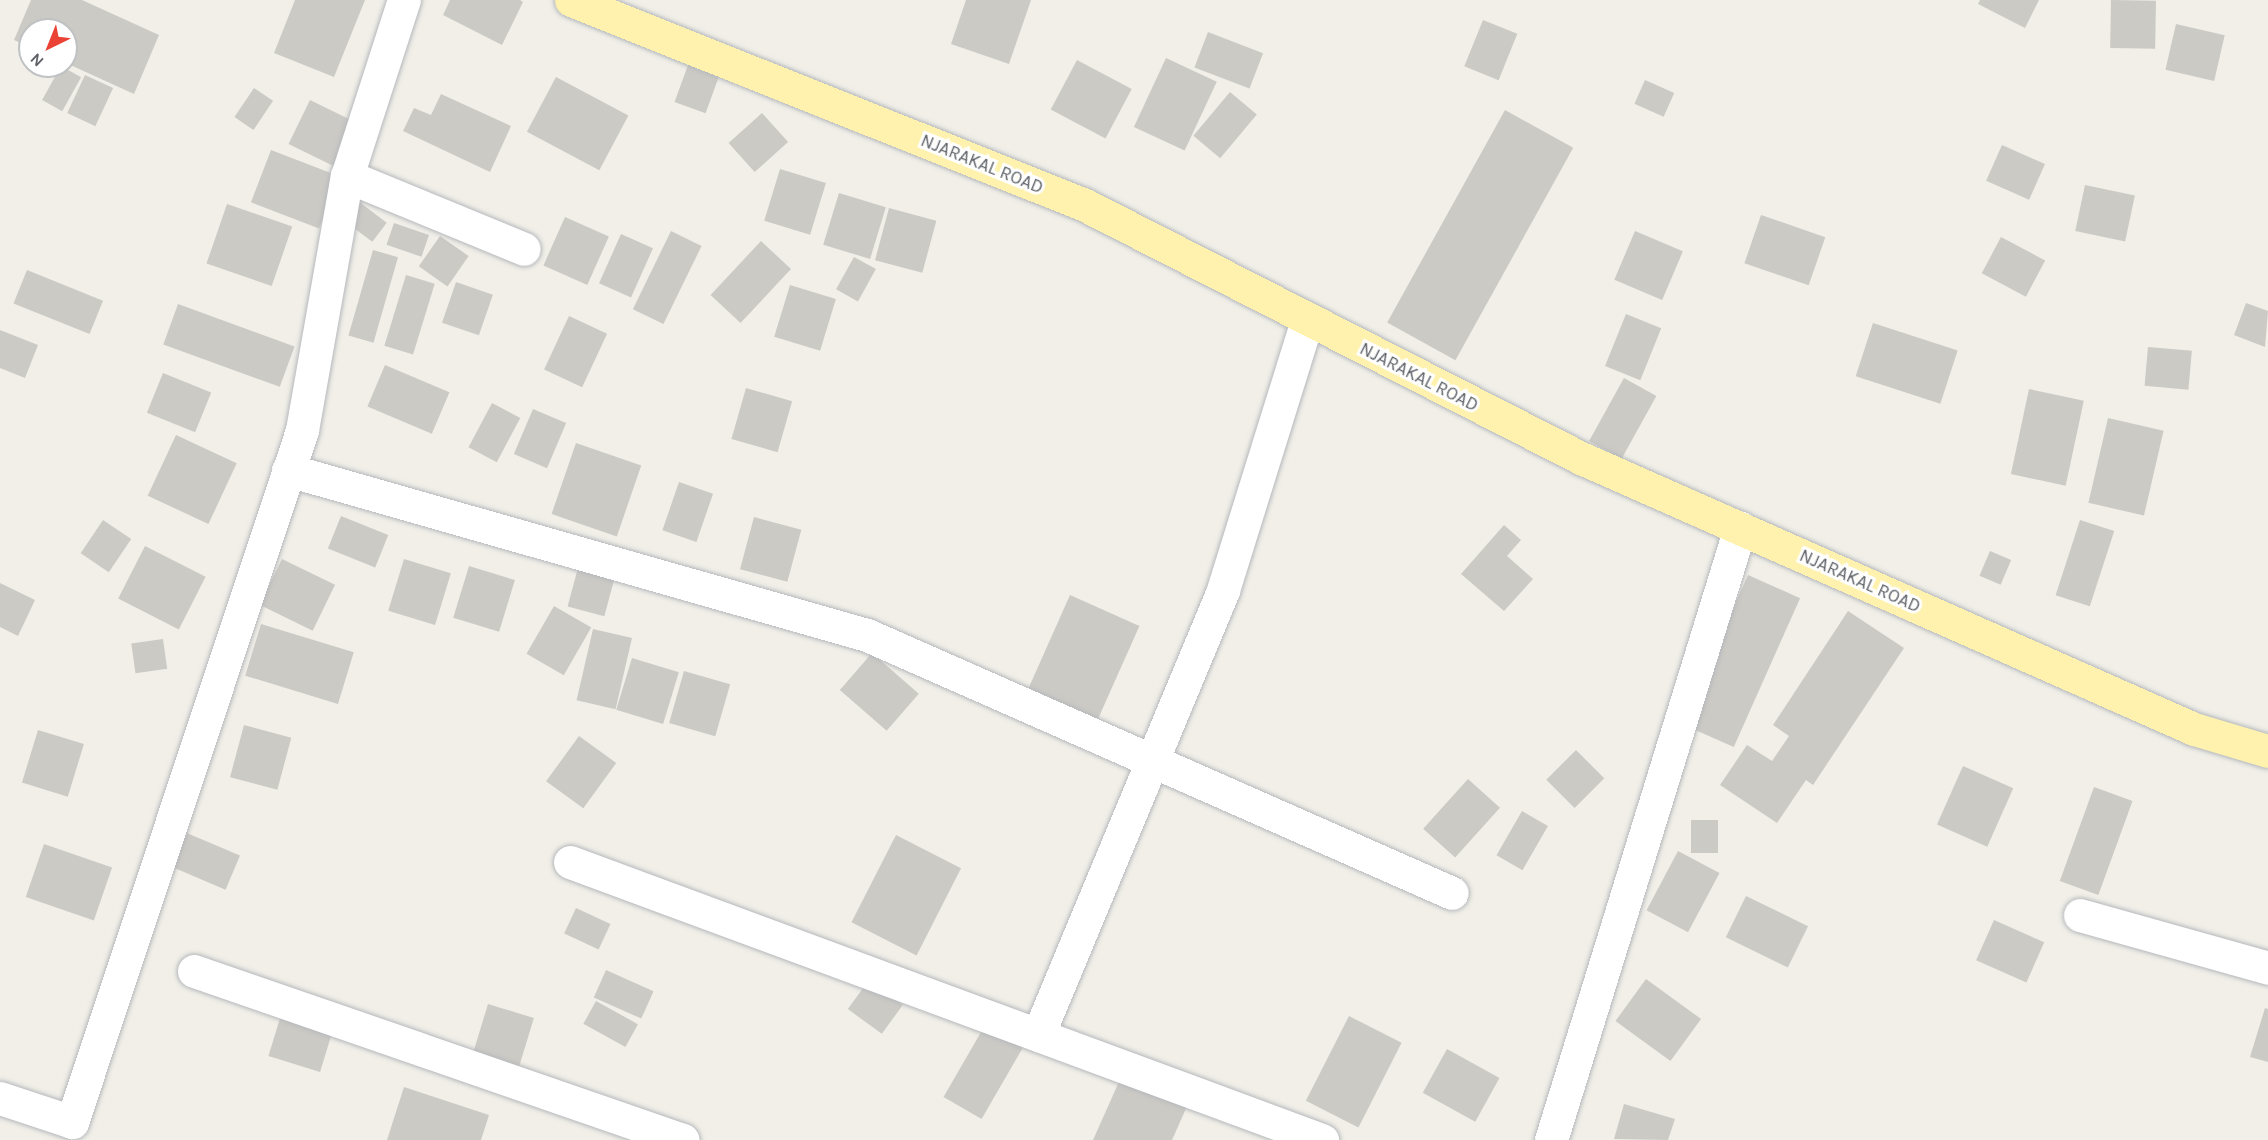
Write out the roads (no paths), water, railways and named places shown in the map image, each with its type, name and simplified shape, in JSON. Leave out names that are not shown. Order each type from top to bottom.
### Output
[{"type":"main road","name":"NJARAKAL ROAD","points":[[571,0],[1084,205],[1581,458],[2194,729],[2268,751]]},
{"type":"street","points":[[0,1098],[72,1122],[302,430],[347,176],[404,0]]},
{"type":"street","points":[[347,176],[524,249]]},
{"type":"street","points":[[1038,1035],[1223,590],[1307,320]]},
{"type":"street","points":[[288,470],[867,635],[1452,893]]},
{"type":"street","points":[[1551,1140],[1740,528]]},
{"type":"street","points":[[570,862],[1322,1140]]},
{"type":"street","points":[[2080,915],[2268,968]]},
{"type":"street","points":[[194,971],[684,1140]]}]
